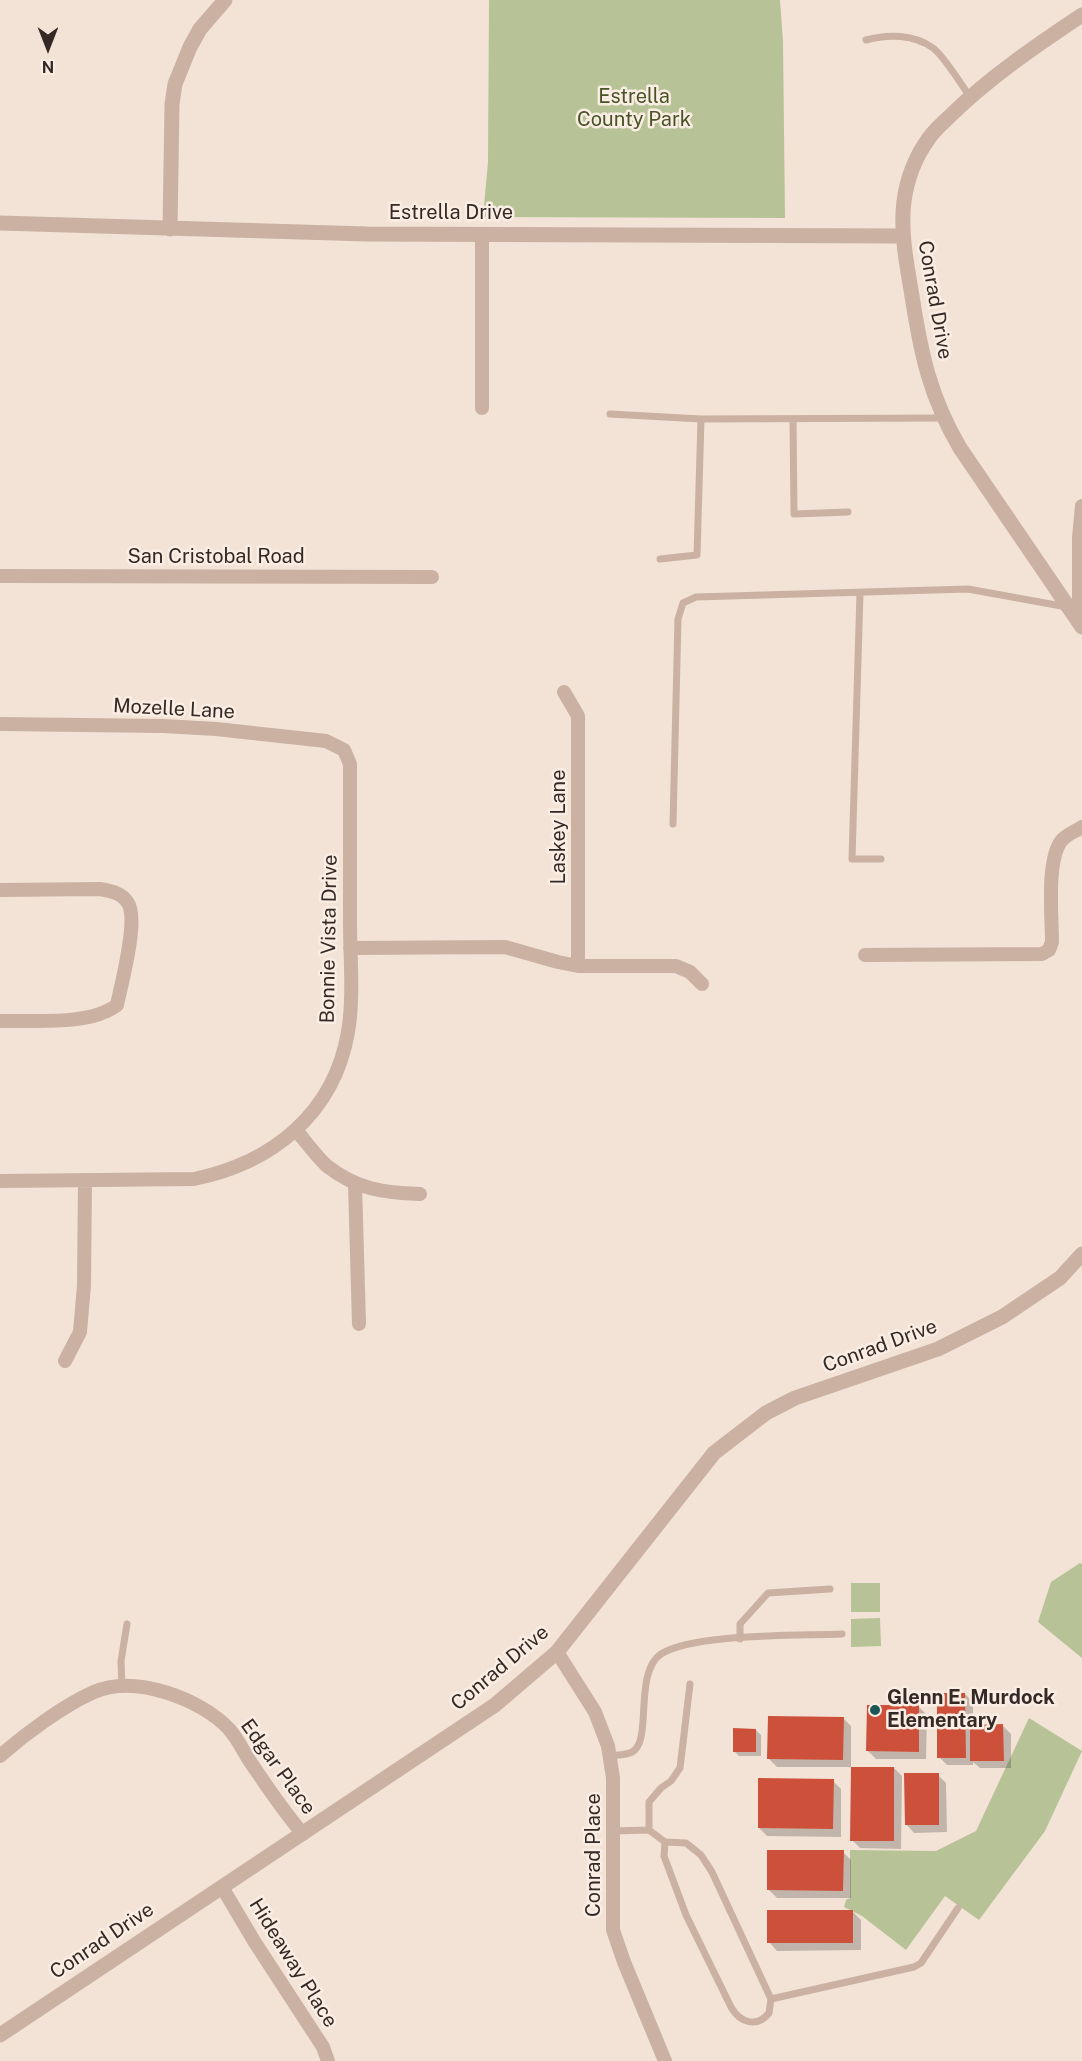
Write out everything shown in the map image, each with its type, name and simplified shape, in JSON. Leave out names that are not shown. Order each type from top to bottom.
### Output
[{"type":"street","points":[[170,229],[172,104],[176,84],[190,47],[200,29],[225,0]]},
{"type":"street","name":"Conrad Drive","points":[[1080,625],[960,448],[943,418],[928,380],[919,342],[902,236],[906,191],[918,156],[931,135],[970,97],[1082,15]]},
{"type":"street","name":"Estrella Drive","points":[[0,223],[366,234],[902,236]]},
{"type":"street","points":[[482,234],[482,408]]},
{"type":"street","points":[[1080,625],[1079,538],[1082,506]]},
{"type":"street","name":"San Cristobal Road","points":[[0,576],[432,577]]},
{"type":"street","name":"Laskey Lane","points":[[564,692],[578,716],[578,966]]},
{"type":"street","name":"Mozelle Lane","points":[[0,724],[216,729],[326,741],[344,750]]},
{"type":"street","name":"Bonnie Vista Drive","points":[[0,1181],[175,1180],[213,1175],[249,1162],[274,1148],[296,1130],[320,1102],[334,1077],[344,1051],[350,1014],[350,764],[344,750]]},
{"type":"street","points":[[865,955],[1042,954],[1049,950],[1052,942],[1052,862],[1056,849],[1064,838],[1082,827]]},
{"type":"street","points":[[0,890],[115,892],[128,902],[132,912],[129,952],[117,1005],[109,1011],[89,1018],[0,1022]]},
{"type":"street","points":[[350,948],[505,947],[578,966],[676,966],[690,972],[702,984]]},
{"type":"street","points":[[296,1130],[326,1165],[355,1184],[388,1193],[420,1194]]},
{"type":"street","points":[[65,1361],[80,1332],[84,1285],[85,1181]]},
{"type":"street","points":[[355,1184],[359,1324]]},
{"type":"street","name":"Conrad Drive","points":[[0,2035],[495,1706],[557,1652],[714,1453],[766,1413],[795,1398],[938,1349],[1002,1317],[1060,1278],[1082,1254]]},
{"type":"street","name":"Conrad Place","points":[[557,1652],[595,1712],[608,1746],[613,1778],[613,1930],[665,2061]]},
{"type":"street","name":"Edgar Place","points":[[0,1756],[26,1734],[95,1692],[111,1687],[136,1687],[179,1696],[196,1704],[230,1730],[286,1815],[303,1834]]},
{"type":"street","name":"Hideaway Place","points":[[222,1887],[323,2047],[328,2061]]},
{"type":"lane","points":[[866,40],[875,37],[912,37],[934,48],[970,97]]},
{"type":"lane","points":[[610,414],[701,419],[943,418]]},
{"type":"lane","points":[[660,559],[697,555],[701,419]]},
{"type":"lane","points":[[793,419],[794,513],[849,512]]},
{"type":"lane","points":[[673,824],[678,619],[683,603],[696,597],[968,589],[1069,607]]},
{"type":"lane","points":[[860,593],[852,859],[881,860]]},
{"type":"lane","points":[[740,1639],[740,1624],[768,1593],[830,1589]]},
{"type":"lane","points":[[122,1687],[121,1661],[127,1624]]},
{"type":"lane","points":[[610,1755],[634,1751],[638,1747],[642,1733],[647,1677],[662,1653],[708,1640],[842,1634]]},
{"type":"lane","points":[[649,1830],[649,1802],[671,1781],[680,1768],[690,1684]]},
{"type":"lane","points":[[613,1831],[649,1830],[666,1842],[686,1843],[701,1855],[712,1872],[771,1999],[770,2013],[761,2020],[747,2022],[735,2015],[686,1915],[664,1856],[666,1842]]},
{"type":"lane","points":[[771,1999],[914,1967],[921,1963],[958,1908]]},
{"type":"green space","name":"Estrella County Park","points":[[489,0],[780,0],[783,42],[785,218],[483,217],[488,162]]},
{"type":"green space","points":[[1080,1563],[1082,1564],[1082,1658],[1038,1622],[1051,1582]]},
{"type":"green space","points":[[851,1583],[880,1583],[880,1612],[851,1612]]},
{"type":"green space","points":[[880,1618],[881,1646],[851,1647],[851,1619]]},
{"type":"green space","points":[[1029,1718],[1082,1751],[1045,1831],[979,1920],[945,1896],[906,1950],[862,1916],[844,1907],[846,1900],[850,1898],[850,1850],[936,1851],[976,1831]]},
{"type":"building","points":[[937,1693],[965,1693],[966,1758],[937,1758]]},
{"type":"building","points":[[867,1705],[919,1705],[919,1752],[866,1751]]},
{"type":"building","points":[[768,1716],[844,1717],[843,1760],[767,1759]]},
{"type":"building","points":[[1003,1724],[1004,1761],[970,1761],[970,1725]]},
{"type":"building","points":[[733,1728],[756,1729],[756,1752],[733,1752]]},
{"type":"building","points":[[851,1767],[894,1767],[894,1841],[850,1841]]},
{"type":"building","points":[[904,1773],[939,1773],[939,1825],[905,1825]]},
{"type":"building","points":[[758,1778],[834,1779],[833,1829],[758,1828]]},
{"type":"building","points":[[767,1850],[844,1850],[843,1891],[767,1890]]},
{"type":"building","points":[[767,1910],[853,1910],[853,1943],[767,1943]]},
{"type":"place","name":"Glenn E. Murdock Elementary","points":[[875,1710]]}]
